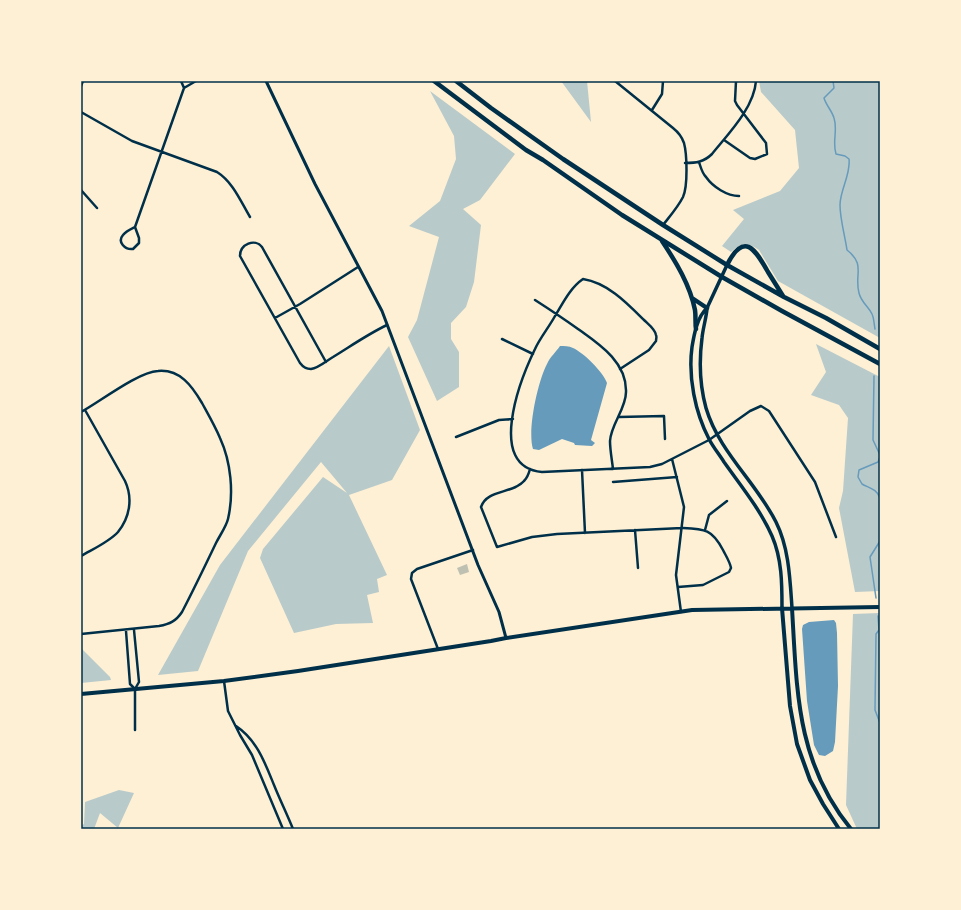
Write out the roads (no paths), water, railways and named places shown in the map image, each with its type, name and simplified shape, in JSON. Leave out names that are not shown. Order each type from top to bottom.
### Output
[{"type":"highway","points":[[434,81],[526,150],[543,160],[622,215],[782,312],[880,364]]},
{"type":"highway","points":[[456,81],[491,108],[563,159],[663,225],[728,265],[880,349]]},
{"type":"highway","points":[[661,239],[674,260],[692,298],[696,312],[696,329]]},
{"type":"highway","points":[[728,265],[736,251],[742,247],[751,248],[757,253],[784,297]]},
{"type":"highway","points":[[692,298],[707,308]]},
{"type":"main road","points":[[728,265],[707,308],[701,350],[700,372],[706,408],[717,435],[769,510],[779,528],[788,558],[798,694],[803,729],[813,761],[823,785],[835,807],[851,829]]},
{"type":"main road","points":[[707,308],[701,313],[692,351],[691,374],[697,410],[709,440],[762,515],[773,538],[780,566],[790,706],[797,744],[810,780],[839,829]]},
{"type":"main road","points":[[81,694],[224,680],[330,667],[506,638],[692,610],[880,607]]},
{"type":"street","points":[[135,228],[139,238],[139,243],[133,249],[127,249],[121,243],[122,236],[135,228],[184,88],[182,81]]},
{"type":"street","points":[[184,88],[196,81]]},
{"type":"street","points":[[266,81],[315,184],[358,267],[378,301],[498,612],[506,638]]},
{"type":"street","points":[[615,81],[673,128],[680,135],[685,150],[685,188],[683,197],[663,225]]},
{"type":"street","points":[[652,110],[662,94],[663,81]]},
{"type":"street","points":[[724,140],[750,158],[755,159],[767,154],[766,143],[743,114],[735,101],[736,81]]},
{"type":"street","points":[[686,163],[699,162],[710,157],[743,114],[752,99],[756,81]]},
{"type":"street","points":[[81,112],[132,141],[218,172],[229,182],[250,217]]},
{"type":"street","points":[[699,162],[709,181],[725,193],[739,196]]},
{"type":"street","points":[[81,190],[97,208]]},
{"type":"street","points":[[326,362],[262,247],[256,242],[248,244],[241,250],[240,256],[301,365],[309,369],[318,366],[326,362],[378,329],[388,325]]},
{"type":"street","points":[[275,318],[358,267]]},
{"type":"street","points":[[620,369],[649,350],[656,341],[656,334],[624,300],[592,280],[583,279],[576,284],[532,354],[524,374],[516,401],[510,435],[514,454],[521,464],[534,471],[542,472],[650,467],[662,464],[709,440],[750,411],[761,406],[769,411],[815,482],[836,537]]},
{"type":"street","points":[[535,300],[604,348],[620,369],[626,392],[610,441],[613,469]]},
{"type":"street","points":[[502,339],[532,354]]},
{"type":"street","points":[[81,412],[143,374],[158,370],[171,372],[183,378],[191,385],[196,393],[220,438],[226,455],[230,476],[231,498],[228,519],[177,620],[168,624],[134,630],[81,634]]},
{"type":"street","points":[[81,556],[118,532],[128,513],[130,501],[129,490],[125,481],[85,410]]},
{"type":"street","points":[[619,417],[664,416],[665,439]]},
{"type":"street","points":[[456,437],[499,420],[513,419]]},
{"type":"street","points":[[672,459],[684,507],[676,575],[681,612]]},
{"type":"street","points":[[530,469],[524,481],[491,496],[483,502],[481,507],[497,547],[532,537],[557,534],[701,528],[709,532],[717,540],[731,568],[729,572],[703,584],[678,587]]},
{"type":"street","points":[[582,470],[585,533]]},
{"type":"street","points":[[613,482],[677,477]]},
{"type":"street","points":[[705,530],[709,515],[727,501]]},
{"type":"street","points":[[635,530],[638,568]]},
{"type":"street","points":[[438,650],[411,579],[412,573],[417,569],[473,550]]},
{"type":"street","points":[[126,630],[130,684],[135,689]]},
{"type":"street","points":[[134,630],[139,682],[135,689],[135,730]]},
{"type":"street","points":[[224,680],[227,708],[240,735],[252,755],[283,829]]},
{"type":"street","points":[[236,725],[244,731],[261,754],[293,829]]},
{"type":"water","points":[[560,346],[571,347],[577,350],[593,363],[607,383],[591,440],[595,443],[592,446],[575,445],[574,443],[562,439],[539,450],[533,449],[531,430],[537,393],[547,364]]},
{"type":"water","points":[[834,620],[836,623],[837,633],[838,686],[835,742],[833,751],[825,756],[819,755],[814,745],[807,701],[802,629],[803,625],[809,622]]},
{"type":"waterway","points":[[833,81],[834,88],[824,98],[835,122],[836,154],[845,156],[849,159],[848,170],[840,199],[842,222],[847,250],[853,255],[858,265],[858,286],[860,296],[872,314],[875,329]]},
{"type":"waterway","points":[[874,376],[873,440],[880,455]]},
{"type":"waterway","points":[[880,457],[878,462],[859,470],[858,477],[862,484],[875,491],[880,498]]},
{"type":"waterway","points":[[876,598],[870,557],[880,541]]},
{"type":"waterway","points":[[878,616],[879,630],[876,634],[875,710],[880,723]]}]
